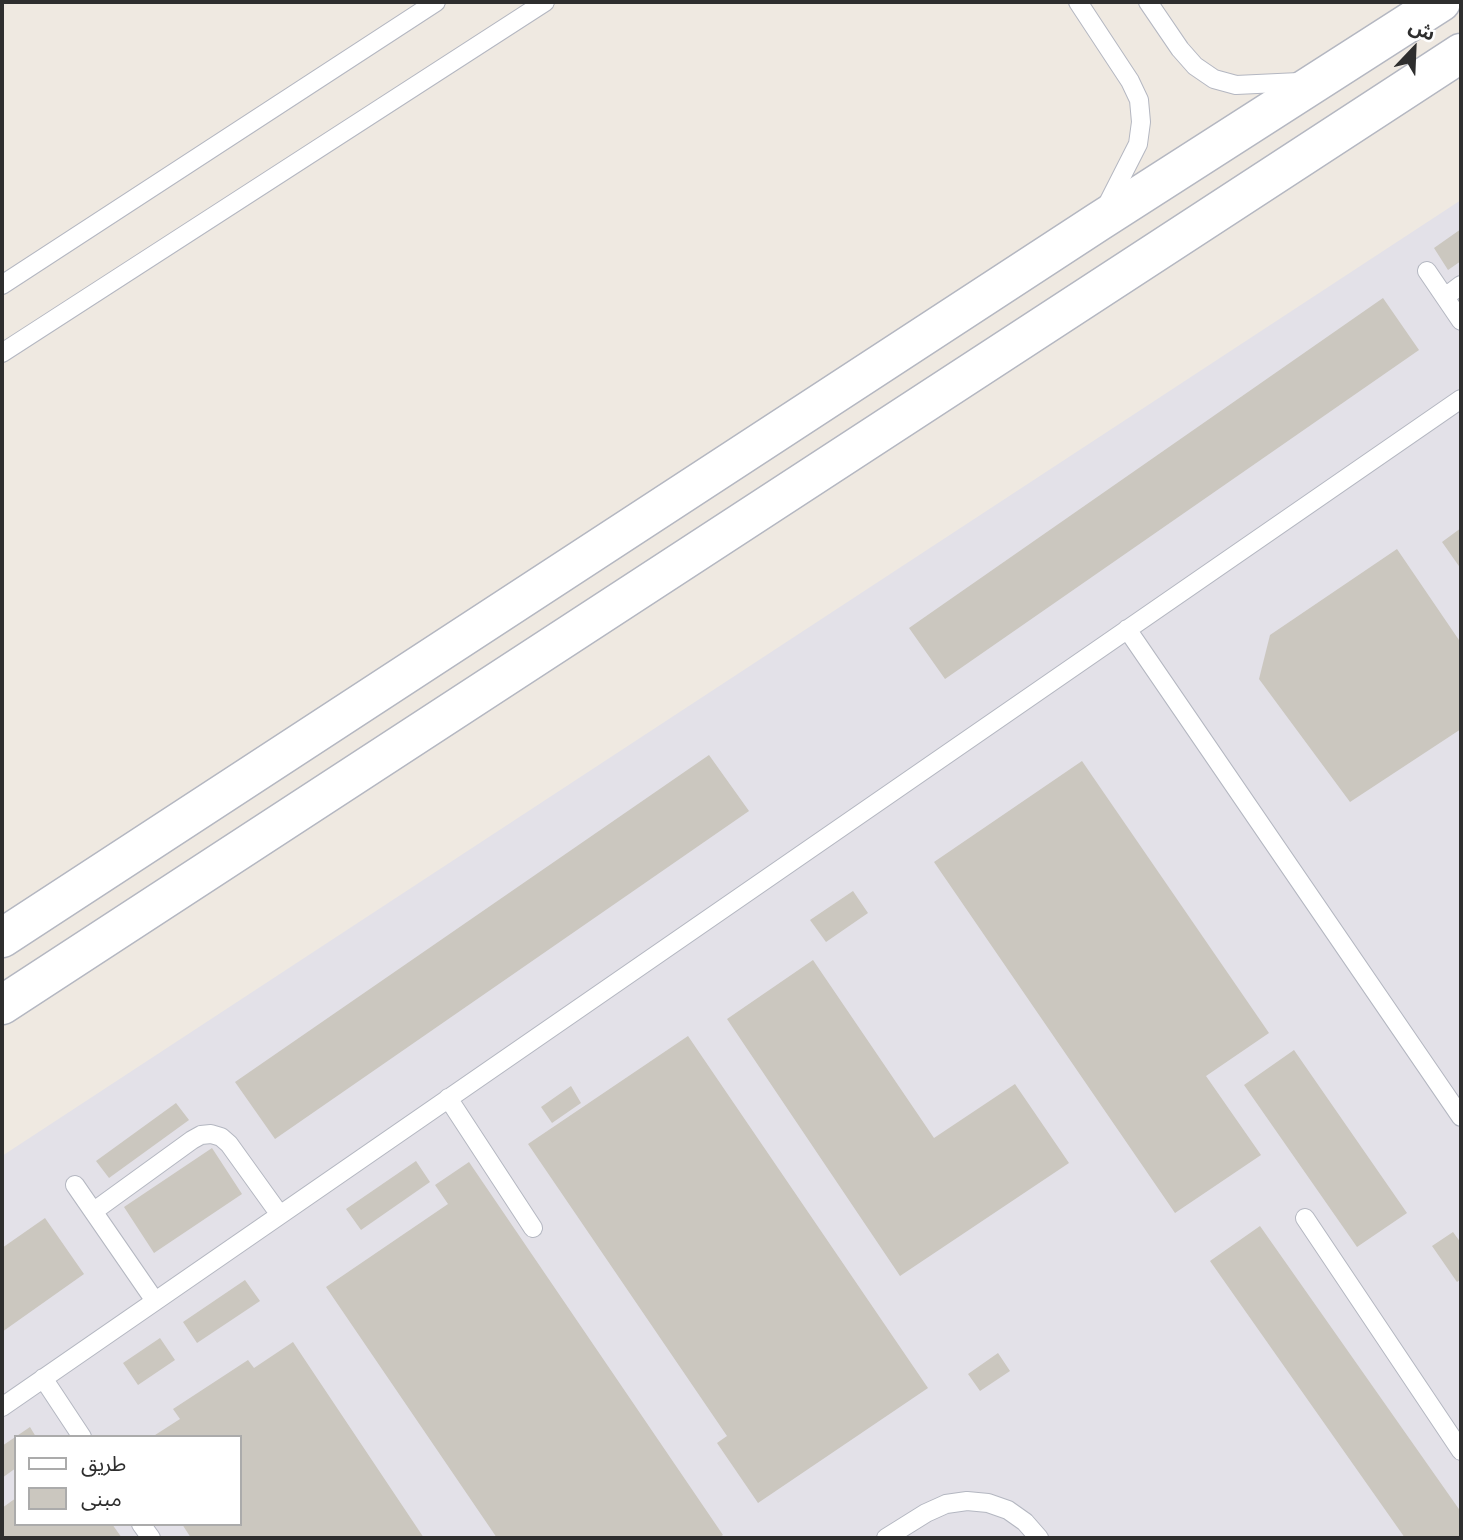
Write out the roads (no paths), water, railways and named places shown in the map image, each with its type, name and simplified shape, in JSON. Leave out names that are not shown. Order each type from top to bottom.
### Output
[{"type":"street","points":[[2,938],[1098,222],[1441,2]]},
{"type":"street","points":[[2,1005],[1461,53]]},
{"type":"street","points":[[1254,121],[1248,134],[1247,146],[1251,159],[1260,169],[1272,174],[1282,170]]},
{"type":"lane","points":[[2,285],[436,2]]},
{"type":"lane","points":[[2,353],[545,2]]},
{"type":"lane","points":[[1078,2],[1130,81],[1139,100],[1141,122],[1138,144],[1098,222]]},
{"type":"lane","points":[[1149,2],[1180,49],[1195,66],[1214,79],[1236,85],[1320,81]]},
{"type":"lane","points":[[1427,271],[1461,321]]},
{"type":"lane","points":[[1445,297],[1461,285]]},
{"type":"lane","points":[[2,1407],[1461,400]]},
{"type":"lane","points":[[1127,629],[1461,1117]]},
{"type":"lane","points":[[449,1098],[533,1228]]},
{"type":"lane","points":[[94,1211],[191,1140],[211,1134],[221,1137],[229,1144],[280,1215]]},
{"type":"lane","points":[[75,1185],[155,1301]]},
{"type":"lane","points":[[1305,1218],[1461,1451]]},
{"type":"lane","points":[[43,1378],[81,1435]]},
{"type":"lane","points":[[886,1538],[926,1513],[946,1504],[967,1501],[988,1503],[1008,1510],[1025,1522],[1038,1538]]}]
